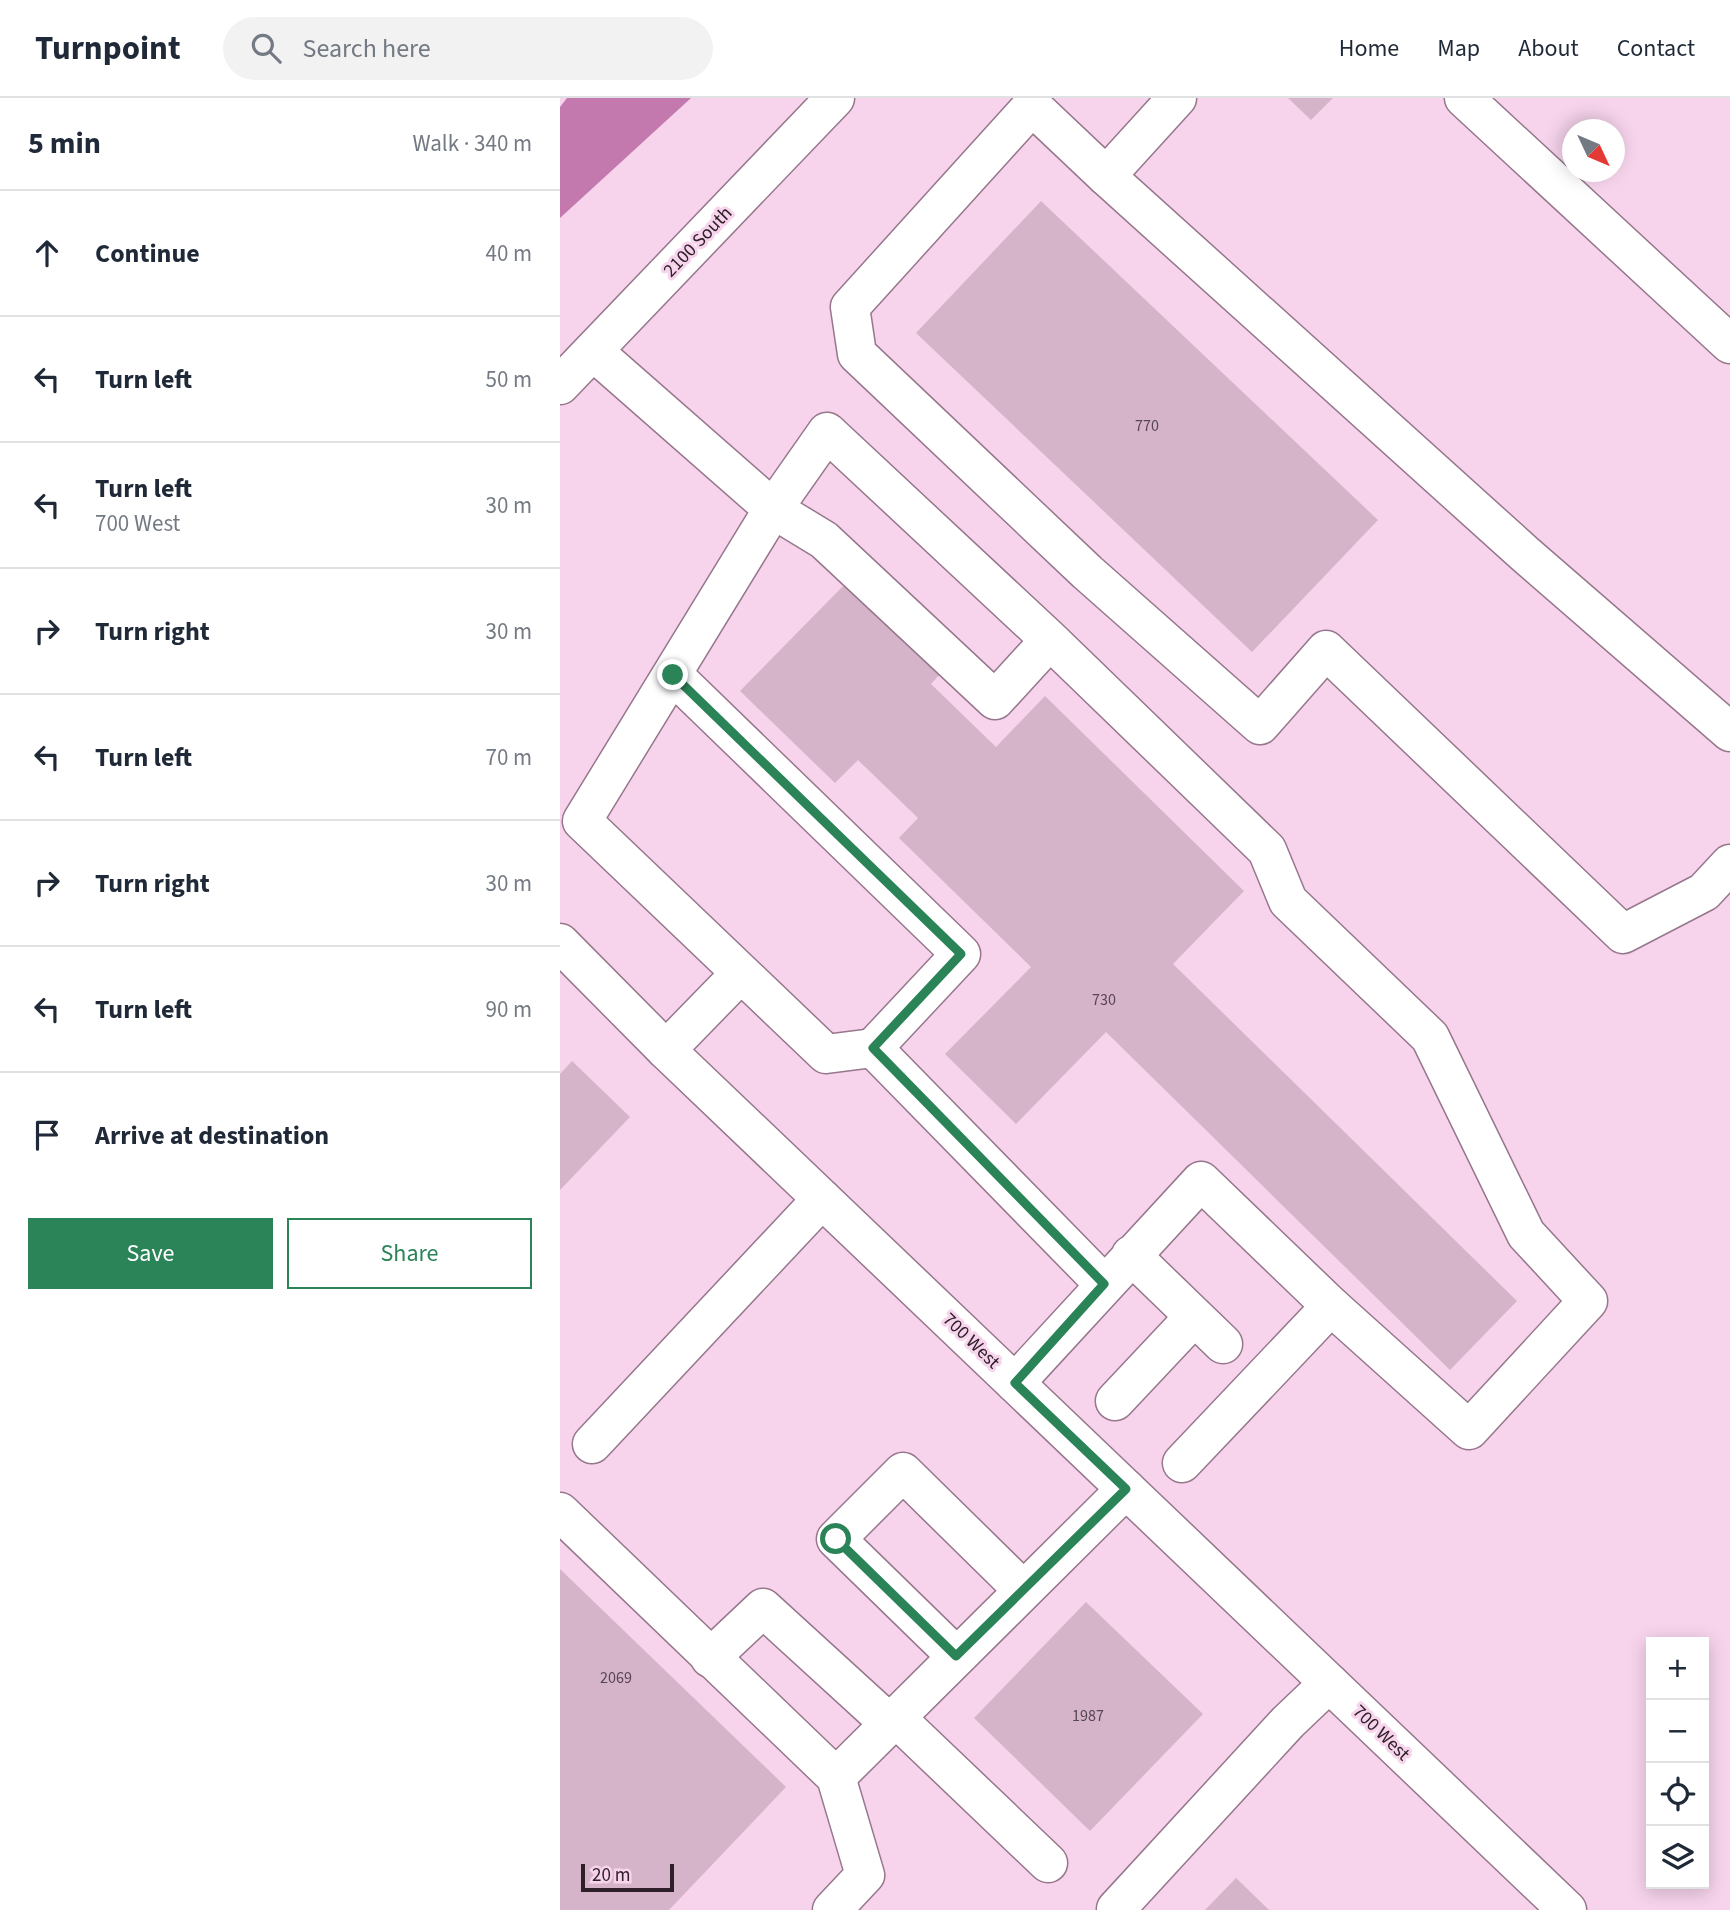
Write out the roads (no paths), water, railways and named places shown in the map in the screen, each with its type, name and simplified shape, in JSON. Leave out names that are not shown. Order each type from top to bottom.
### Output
[{"type":"street","name":"2100 South","points":[[560,385],[835,98]]},
{"type":"street","points":[[1106,176],[1178,98]]},
{"type":"street","points":[[1464,98],[1730,344]]},
{"type":"street","points":[[1730,732],[1525,554],[1106,176],[1031,101],[850,307],[856,354],[1087,572],[1259,724],[1326,650],[1623,934],[1704,892],[1730,864]]},
{"type":"street","points":[[593,351],[773,509],[824,540],[995,700],[1050,640]]},
{"type":"street","points":[[673,675],[961,954],[873,1048],[826,1054],[582,821],[773,509],[827,432],[1050,640],[1267,850],[1288,901],[1430,1037],[1526,1234],[1588,1301],[1469,1430],[1331,1306],[1201,1181],[1015,1383]]},
{"type":"street","name":"700 West","points":[[560,943],[666,1050],[1567,1910]]},
{"type":"street","points":[[666,1050],[740,974]]},
{"type":"street","points":[[873,1048],[1104,1284]]},
{"type":"street","points":[[592,1444],[822,1199]]},
{"type":"street","points":[[1131,1255],[1223,1344]]},
{"type":"street","points":[[1182,1463],[1331,1306]]},
{"type":"street","points":[[1115,1401],[1194,1317]]},
{"type":"street","points":[[956,1656],[836,1539],[903,1472],[1023,1590]]},
{"type":"street","points":[[835,1777],[1126,1489]]},
{"type":"street","points":[[561,1512],[835,1777],[865,1875],[832,1910]]},
{"type":"street","points":[[710,1658],[762,1608],[892,1720],[1048,1863]]},
{"type":"street","points":[[1116,1909],[1288,1722],[1329,1683]]}]
